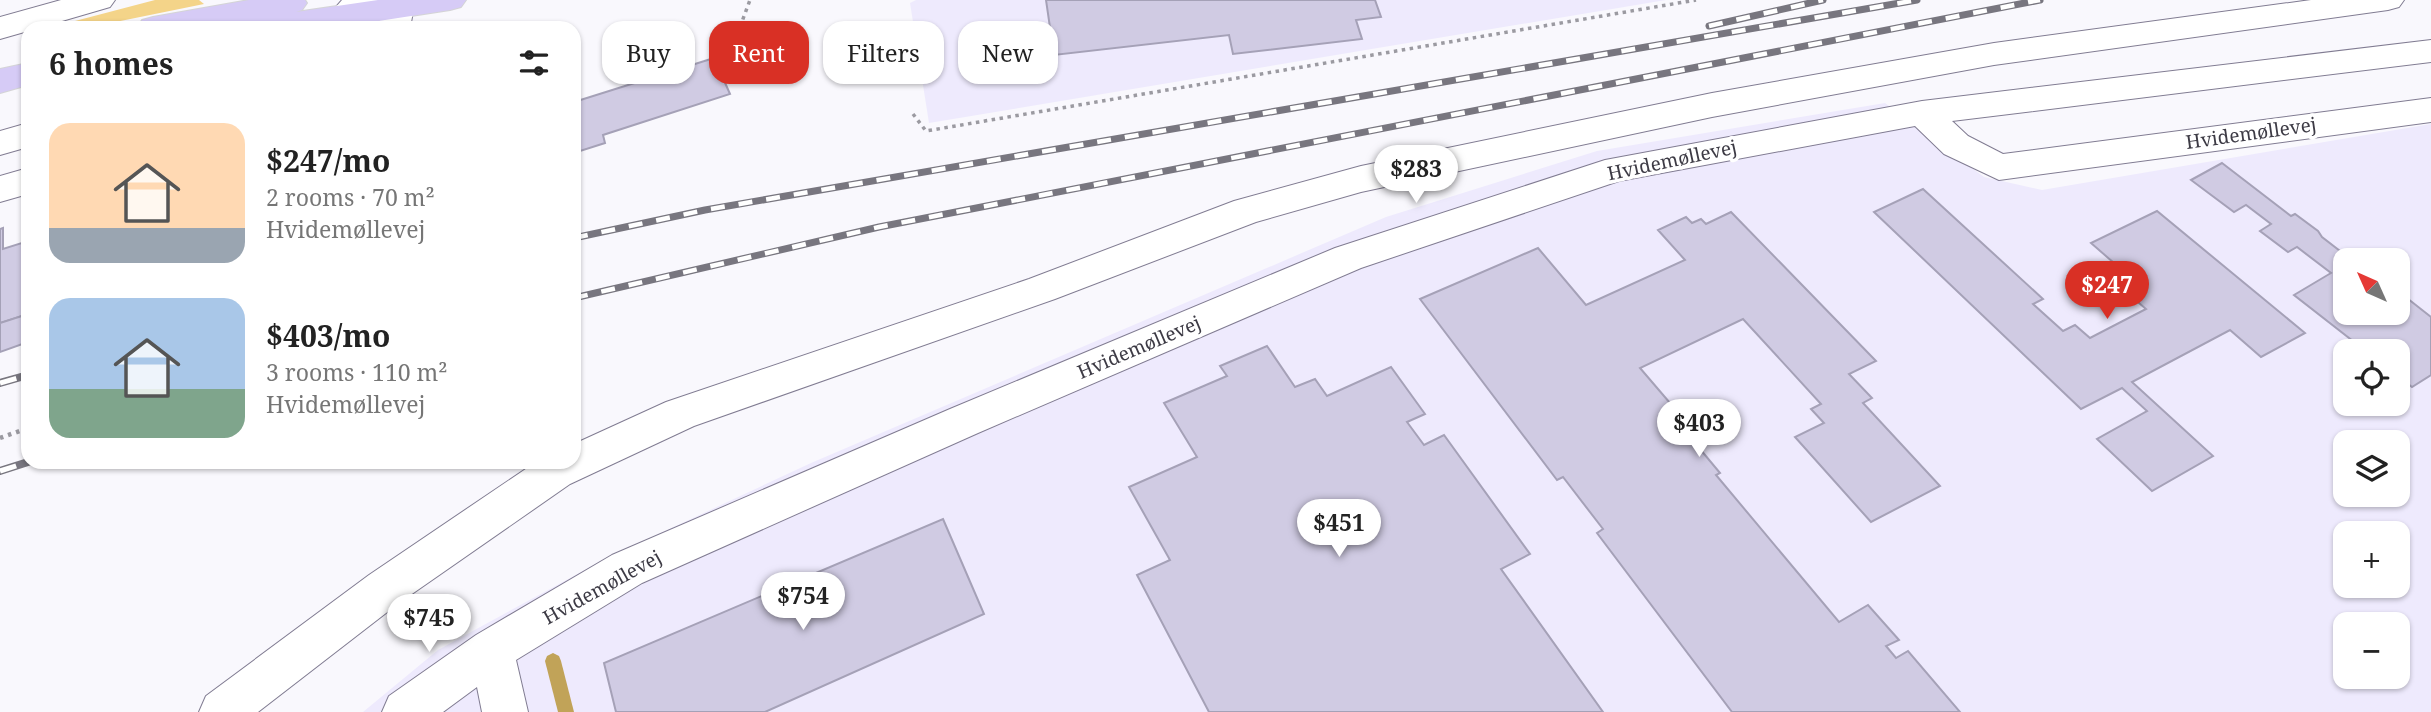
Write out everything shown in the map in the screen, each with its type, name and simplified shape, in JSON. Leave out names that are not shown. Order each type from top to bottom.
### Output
[{"type":"main road","points":[[192,21],[307,0]]},
{"type":"main road","points":[[306,21],[394,11],[450,0]]},
{"type":"main road","points":[[0,60],[21,56]]},
{"type":"main road","points":[[0,81],[21,76]]},
{"type":"street","points":[[25,21],[99,0]]},
{"type":"street","points":[[581,460],[680,414],[1041,289],[1247,211],[1361,179],[1712,105],[1994,54],[2388,0]]},
{"type":"street","points":[[2266,17],[2304,66]]},
{"type":"street","points":[[0,28],[21,22]]},
{"type":"street","name":"Hvidemøllevej","points":[[405,712],[492,650],[627,569],[1349,258],[1617,169],[1922,113],[2431,51]]},
{"type":"street","name":"Hvidemøllevej","points":[[1922,113],[1956,145],[1999,167],[2431,110]]},
{"type":"street","points":[[0,143],[21,137]]},
{"type":"street","points":[[0,189],[21,183]]},
{"type":"street","points":[[222,712],[384,589],[560,469]]},
{"type":"street","points":[[492,650],[505,712]]},
{"type":"path","points":[[742,21],[750,0]]},
{"type":"path","points":[[913,114],[926,131],[1696,0]]},
{"type":"path","points":[[0,438],[21,430]]},
{"type":"shaded area","points":[[155,0],[199,0],[204,4],[120,21],[75,21]]},
{"type":"shaded area","points":[[916,0],[1666,0],[929,123],[923,84],[944,84],[944,21],[913,21],[910,3]]},
{"type":"shaded area","points":[[1885,103],[1984,177],[2042,190],[2431,124],[2431,712],[363,712],[438,650],[605,559],[811,463],[1386,217],[1597,151]]},
{"type":"building","points":[[1046,0],[1375,0],[1381,17],[1356,20],[1362,39],[1233,54],[1229,35],[1058,55],[1058,21],[1049,21]]},
{"type":"building","points":[[709,60],[709,84],[726,84],[730,94],[603,135],[605,143],[581,151],[581,100],[631,84],[695,84],[695,64]]},
{"type":"building","points":[[2222,163],[2291,216],[2295,214],[2318,231],[2336,248],[2333,248],[2333,325],[2294,295],[2331,273],[2297,247],[2288,252],[2260,231],[2271,224],[2246,205],[2234,212],[2191,180]]},
{"type":"building","points":[[1923,189],[2043,299],[2033,304],[2063,331],[2075,325],[2090,338],[2146,309],[2132,297],[2145,290],[2091,243],[2157,211],[2305,333],[2261,357],[2230,330],[2132,382],[2213,456],[2152,491],[2097,439],[2147,411],[2122,388],[2081,409],[1874,212]]},
{"type":"building","points":[[1731,212],[1876,361],[1849,374],[1872,398],[1863,403],[1940,486],[1871,522],[1795,437],[1824,423],[1811,409],[1821,404],[1743,319],[1640,368],[1682,417],[1675,419],[1720,473],[1716,475],[1839,622],[1868,605],[1899,640],[1886,646],[1896,658],[1908,651],[1960,712],[1732,712],[1597,533],[1603,529],[1563,477],[1557,480],[1420,299],[1538,248],[1586,305],[1685,260],[1658,230],[1686,217],[1692,223],[1701,219],[1706,224]]},
{"type":"building","points":[[3,228],[3,249],[21,243],[21,316],[0,323],[0,229]]},
{"type":"building","points":[[2410,300],[2431,317],[2431,375],[2412,387],[2410,385],[2410,339],[2350,339],[2334,326],[2410,326]]},
{"type":"building","points":[[21,316],[21,344],[0,352],[0,323]]},
{"type":"building","points":[[1267,346],[1295,387],[1315,379],[1327,396],[1391,367],[1425,414],[1407,422],[1424,445],[1444,435],[1530,554],[1501,569],[1603,712],[1209,712],[1137,575],[1170,560],[1129,487],[1197,457],[1164,403],[1227,376],[1220,366]]},
{"type":"building","points":[[943,519],[984,614],[765,712],[616,712],[604,663]]},
{"type":"waterway","points":[[553,661],[566,712]]},
{"type":"railway","points":[[1709,26],[1823,0]]},
{"type":"railway","points":[[581,237],[705,210],[1917,0]]},
{"type":"railway","points":[[581,296],[879,227],[2040,0]]},
{"type":"railway","points":[[0,383],[21,377]]},
{"type":"railway","points":[[0,471],[21,464]]}]
